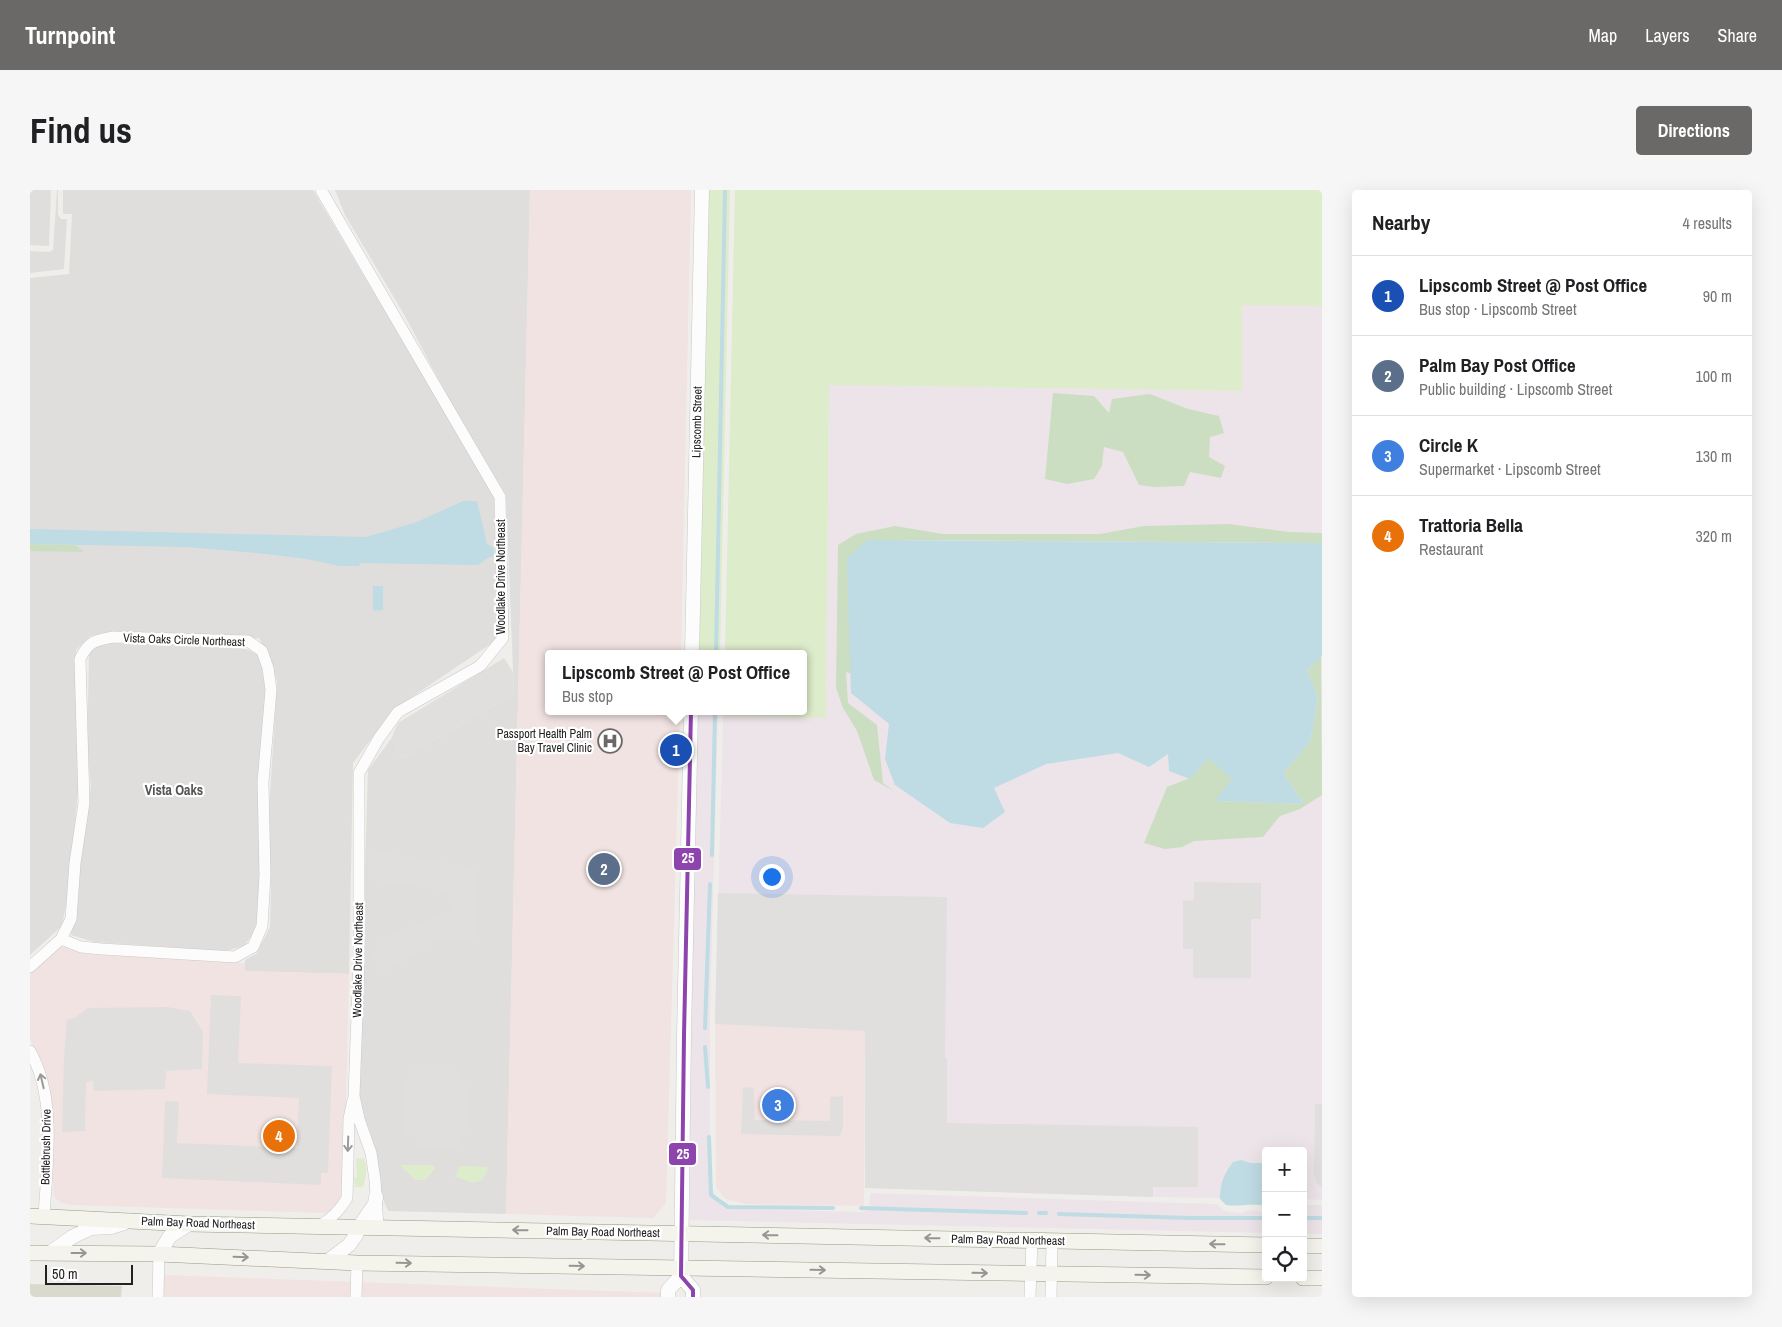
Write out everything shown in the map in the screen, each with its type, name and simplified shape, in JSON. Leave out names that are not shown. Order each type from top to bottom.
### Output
[{"type":"main road","name":"Palm Bay Road Northeast","points":[[35,1218],[188,1224],[1262,1245]]},
{"type":"main road","points":[[1307,1246],[1322,1246]]},
{"type":"main road","points":[[30,1253],[159,1254],[681,1272],[1262,1277]]},
{"type":"street","name":"Woodlake Drive Northeast","points":[[317,1226],[330,1220],[347,1198],[349,1118],[354,1096],[359,961],[359,773],[379,738],[398,712],[480,666],[503,638],[500,497],[321,190]]},
{"type":"street","name":"Lipscomb Street","points":[[692,650],[702,190]]},
{"type":"street","name":"Vista Oaks Circle Northeast","points":[[30,967],[61,939],[71,919],[75,863],[84,803],[80,659],[86,647],[99,639],[113,637],[248,641],[262,651],[268,668],[271,690],[263,782],[265,875],[262,926],[253,947],[235,957],[81,947],[61,939]]},
{"type":"street","points":[[668,1297],[668,1290],[681,1272],[691,715]]},
{"type":"street","name":"Bottlebrush Drive","points":[[30,1051],[42,1077],[47,1112],[35,1218]]},
{"type":"street","name":"Woodlake Drive Northeast","points":[[354,1096],[359,1119],[372,1153],[378,1228]]},
{"type":"street","points":[[328,1261],[349,1245],[375,1204],[376,1197]]},
{"type":"street","points":[[50,1254],[72,1237],[91,1228],[111,1227],[130,1221]]},
{"type":"street","points":[[158,1297],[159,1254],[170,1236],[188,1224]]},
{"type":"street","points":[[1030,1297],[1032,1240]]},
{"type":"street","points":[[1051,1297],[1052,1241]]},
{"type":"street","points":[[356,1297],[357,1262]]},
{"type":"street","points":[[681,1272],[693,1290],[692,1297]]},
{"type":"shaded area","points":[[30,190],[51,190],[49,246],[30,245]]},
{"type":"shaded area","points":[[57,190],[58,215],[61,219],[67,219],[64,269],[30,273],[30,251],[49,252],[53,250]]},
{"type":"shaded area","points":[[63,190],[313,190],[494,496],[501,624],[495,641],[394,709],[353,763],[349,974],[245,971],[245,960],[256,954],[270,927],[269,812],[277,682],[271,661],[259,638],[131,634],[90,636],[76,650],[78,791],[67,899],[62,926],[30,955],[30,278],[69,274],[72,214],[63,214]]},
{"type":"shaded area","points":[[335,190],[530,190],[506,1214],[388,1211],[382,1197],[378,1167],[358,1093],[368,770],[391,739],[402,759],[514,694],[506,495],[461,422],[405,316],[345,215]]},
{"type":"shaded area","points":[[530,190],[691,190],[681,650],[545,650],[545,715],[680,715],[666,1203],[653,1218],[506,1214]]},
{"type":"shaded area","points":[[1242,305],[1322,306],[1322,1200],[1307,1199],[1307,1147],[1262,1147],[1262,1199],[865,1188],[865,1031],[715,1024],[723,716],[826,718],[829,385],[1242,391]]},
{"type":"shaded area","points":[[103,643],[222,645],[249,650],[260,656],[266,691],[262,862],[257,928],[244,946],[226,951],[94,942],[71,935],[83,832],[91,787],[87,748],[89,655],[94,646]]},
{"type":"shaded area","points":[[504,658],[513,672],[514,694],[402,759],[391,739],[398,723]]},
{"type":"shaded area","points":[[697,715],[718,715],[710,1012],[710,1187],[723,1204],[746,1209],[864,1212],[869,1208],[870,1193],[1217,1204],[1225,1211],[1241,1213],[1248,1210],[1262,1212],[1262,1233],[690,1220],[691,993]]},
{"type":"shaded area","points":[[370,850],[474,867],[475,938],[441,938],[382,974],[372,953],[383,947],[382,939],[453,909],[455,897],[449,892],[369,879]]},
{"type":"shaded area","points":[[1194,882],[1261,883],[1261,919],[1251,919],[1251,978],[1193,978],[1193,949],[1183,949],[1183,901],[1194,900]]},
{"type":"shaded area","points":[[718,893],[947,897],[945,1058],[947,1058],[947,1123],[1198,1127],[1198,1187],[1153,1187],[1153,1197],[865,1188],[865,1031],[715,1024]]},
{"type":"shaded area","points":[[59,946],[86,954],[245,963],[245,971],[349,974],[344,1188],[336,1208],[326,1213],[70,1205],[60,1202],[55,1198],[53,1189],[52,1106],[46,1076],[30,1039],[30,971]]},
{"type":"shaded area","points":[[211,995],[241,996],[238,1063],[332,1066],[328,1173],[321,1173],[321,1185],[162,1178],[165,1101],[179,1102],[177,1143],[297,1148],[299,1098],[207,1094]]},
{"type":"shaded area","points":[[167,1007],[190,1011],[203,1032],[202,1069],[166,1071],[165,1089],[94,1091],[93,1081],[86,1082],[85,1131],[62,1132],[67,1020],[76,1017],[88,1008]]},
{"type":"shaded area","points":[[715,1024],[865,1030],[864,1206],[746,1204],[725,1199],[716,1187]]},
{"type":"shaded area","points":[[409,1071],[460,1071],[459,1077],[462,1082],[470,1082],[470,1135],[459,1135],[459,1147],[417,1147],[416,1136],[406,1136],[406,1080],[409,1080]]},
{"type":"shaded area","points":[[743,1087],[754,1088],[755,1120],[830,1121],[830,1097],[843,1096],[843,1128],[840,1136],[741,1134]]},
{"type":"shaded area","points":[[1315,1104],[1322,1104],[1322,1188],[1316,1182],[1314,1174]]},
{"type":"shaded area","points":[[1307,1205],[1322,1205],[1322,1234],[1307,1234]]},
{"type":"shaded area","points":[[162,1275],[665,1293],[665,1297],[162,1297]]},
{"type":"shaded area","points":[[30,1284],[122,1286],[121,1297],[30,1297]]},
{"type":"green space","points":[[707,190],[730,190],[720,650],[698,650]]},
{"type":"green space","points":[[735,190],[1322,190],[1322,306],[1242,305],[1242,391],[829,385],[826,718],[723,716],[807,715],[807,650],[725,650]]},
{"type":"green space","points":[[1053,393],[1094,396],[1109,413],[1112,399],[1150,394],[1188,409],[1219,416],[1224,433],[1210,437],[1209,457],[1225,466],[1221,478],[1190,472],[1184,486],[1154,487],[1139,485],[1123,452],[1104,447],[1102,466],[1094,479],[1067,484],[1045,479]]},
{"type":"green space","points":[[1229,524],[1289,532],[1322,533],[1322,543],[904,540],[876,684],[846,672],[848,703],[877,725],[883,783],[894,791],[874,780],[857,731],[843,708],[836,688],[838,545],[856,534],[895,526],[943,534],[1100,534],[1144,526]]},
{"type":"green space","points":[[30,544],[75,545],[84,552],[30,551]]},
{"type":"green space","points":[[1321,656],[1322,795],[1300,809],[1280,816],[1263,837],[1194,841],[1182,847],[1165,849],[1144,843],[1167,787],[1190,778],[1208,757],[1232,779],[1216,801],[1304,804],[1283,773],[1310,742],[1318,698],[1307,670]]},
{"type":"green space","points":[[356,1158],[364,1159],[366,1166],[363,1187],[355,1187],[354,1178],[357,1177]]},
{"type":"green space","points":[[401,1165],[432,1165],[436,1168],[425,1180],[415,1180]]},
{"type":"green space","points":[[460,1166],[488,1167],[486,1174],[481,1180],[471,1182],[455,1178]]},
{"type":"water","points":[[463,501],[477,501],[487,544],[493,547],[494,557],[489,557],[478,565],[360,563],[359,566],[340,566],[307,559],[188,547],[30,544],[30,529],[366,537],[417,522]]},
{"type":"water","points":[[868,540],[1322,543],[1322,656],[1307,670],[1318,698],[1310,742],[1283,773],[1304,804],[1215,801],[1232,779],[1208,758],[1190,779],[1169,771],[1168,754],[1149,767],[1118,753],[1046,764],[994,788],[1005,812],[983,828],[950,823],[895,785],[885,759],[889,724],[851,693],[847,558]]},
{"type":"water","points":[[373,586],[383,586],[383,610],[373,611]]},
{"type":"water","points":[[1241,1160],[1251,1163],[1262,1163],[1262,1206],[1226,1205],[1220,1199],[1223,1179],[1233,1162]]},
{"type":"waterway","points":[[716,650],[725,190]]},
{"type":"waterway","points":[[712,855],[715,715]]},
{"type":"waterway","points":[[705,1028],[710,884]]},
{"type":"waterway","points":[[705,1047],[708,1087]]},
{"type":"waterway","points":[[709,1137],[711,1195],[728,1207],[833,1208]]},
{"type":"waterway","points":[[861,1208],[1026,1213]]},
{"type":"waterway","points":[[1039,1213],[1046,1213]]},
{"type":"waterway","points":[[1059,1214],[1262,1218]]},
{"type":"waterway","points":[[1307,1218],[1322,1218]]},
{"type":"transit line","name":"25","points":[[691,715],[681,1276],[693,1290],[693,1297]]},
{"type":"place","name":"Passport Health Palm Bay Travel Clinic","points":[[610,741]]},
{"type":"place","name":"Lipscomb Street @ Post Office","points":[[676,750]]},
{"type":"place","name":"Palm Bay Post Office","points":[[604,869]]},
{"type":"place","name":"Circle K","points":[[778,1105]]},
{"type":"place","name":"Trattoria Bella","points":[[279,1136]]},
{"type":"district","name":"Vista Oaks","points":[[174,790]]}]
